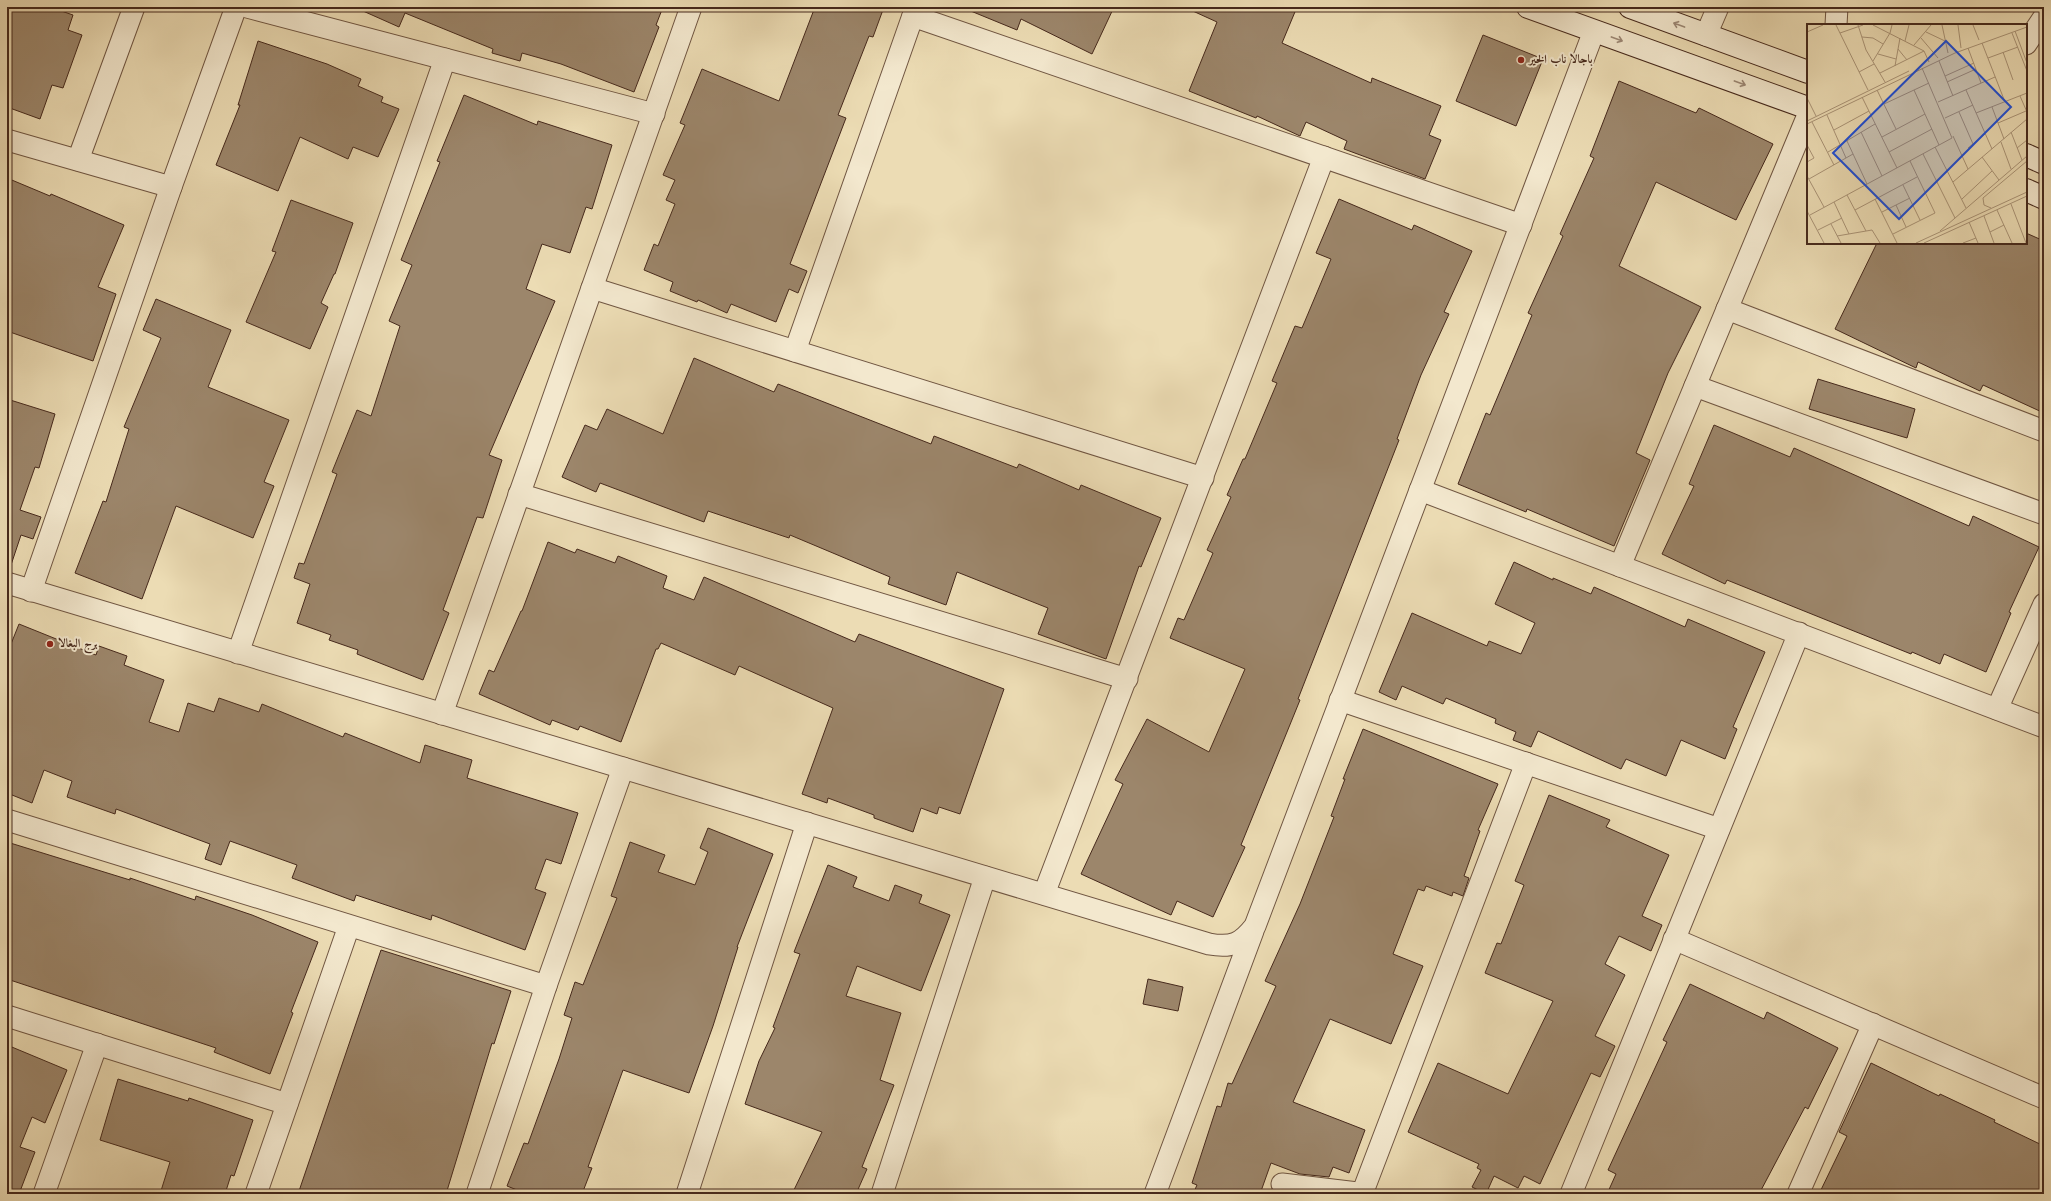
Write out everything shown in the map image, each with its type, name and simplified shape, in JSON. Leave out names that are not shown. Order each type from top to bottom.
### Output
[{"type":"main road","points":[[1528,7],[1807,108]]},
{"type":"main road","points":[[1630,7],[1807,72]]},
{"type":"main road","points":[[2027,155],[2044,163]]},
{"type":"main road","points":[[2027,190],[2044,198]]},
{"type":"street","points":[[78,160],[134,7]]},
{"type":"street","points":[[31,590],[171,187],[236,7]]},
{"type":"street","points":[[247,7],[654,114]]},
{"type":"street","points":[[442,714],[691,7]]},
{"type":"street","points":[[1706,35],[1718,7]]},
{"type":"street","points":[[1836,24],[1837,7]]},
{"type":"street","points":[[795,351],[914,12],[1521,225]]},
{"type":"street","points":[[2027,42],[2044,17]]},
{"type":"street","points":[[1155,1194],[1340,700],[1594,31]]},
{"type":"street","points":[[238,652],[444,59]]},
{"type":"street","points":[[1620,566],[1807,117]]},
{"type":"street","points":[[7,140],[171,187]]},
{"type":"street","points":[[1044,894],[1324,157]]},
{"type":"street","points":[[592,288],[1203,478]]},
{"type":"street","points":[[1727,309],[2044,431]]},
{"type":"street","points":[[1695,386],[2044,514]]},
{"type":"street","points":[[1420,490],[2044,728]]},
{"type":"street","points":[[519,494],[1126,679]]},
{"type":"street","points":[[7,583],[1210,944],[1223,946],[1235,944],[1246,937],[1255,926]]},
{"type":"street","points":[[1997,710],[2044,604]]},
{"type":"street","points":[[1571,1194],[1799,634]]},
{"type":"street","points":[[1340,700],[1719,829]]},
{"type":"street","points":[[1362,1194],[1526,763]]},
{"type":"street","points":[[478,1194],[546,986],[623,768]]},
{"type":"street","points":[[7,820],[546,986]]},
{"type":"street","points":[[688,1194],[807,823]]},
{"type":"street","points":[[882,1194],[985,877]]},
{"type":"street","points":[[256,1194],[349,926]]},
{"type":"street","points":[[1674,939],[2044,1098]]},
{"type":"street","points":[[7,1016],[287,1104]]},
{"type":"street","points":[[1798,1194],[1873,1024]]},
{"type":"street","points":[[44,1194],[97,1044]]},
{"type":"street","points":[[1282,1184],[1366,1194]]},
{"type":"building","points":[[7,7],[50,7],[73,15],[68,30],[82,35],[63,88],[52,85],[40,119],[7,107]]},
{"type":"building","points":[[354,7],[663,7],[656,25],[659,27],[634,92],[561,64],[522,53],[520,61],[492,53],[493,49],[405,13],[399,27]]},
{"type":"building","points":[[815,7],[884,7],[873,37],[869,36],[838,115],[846,118],[790,264],[807,271],[798,293],[789,289],[776,322],[731,304],[727,313],[698,300],[697,302],[670,291],[673,282],[644,270],[654,244],[658,246],[675,204],[666,200],[675,180],[663,175],[685,125],[680,123],[702,69],[779,101]]},
{"type":"building","points":[[961,7],[1114,7],[1092,54],[1021,19],[1017,30]]},
{"type":"building","points":[[1184,7],[1297,7],[1282,43],[1371,83],[1372,78],[1441,106],[1429,135],[1441,140],[1425,179],[1344,149],[1347,141],[1306,122],[1300,136],[1257,116],[1256,118],[1189,91],[1217,22]]},
{"type":"building","points":[[1483,35],[1543,59],[1516,126],[1456,101]]},
{"type":"building","points":[[258,41],[327,64],[361,79],[358,86],[383,97],[381,102],[399,109],[378,157],[353,147],[348,159],[300,137],[278,191],[216,165],[240,105],[238,105]]},
{"type":"building","points":[[1619,81],[1696,113],[1699,108],[1773,144],[1736,220],[1656,182],[1619,266],[1701,307],[1668,373],[1636,453],[1650,460],[1614,546],[1527,509],[1526,512],[1458,484],[1486,413],[1490,415],[1532,315],[1528,313],[1563,236],[1560,234],[1594,158],[1590,156]]},
{"type":"building","points":[[464,95],[537,125],[538,121],[612,145],[592,209],[586,207],[570,253],[542,244],[526,289],[555,301],[489,455],[502,460],[483,518],[477,517],[443,610],[449,613],[423,680],[357,654],[358,650],[329,640],[331,635],[297,623],[310,584],[294,578],[299,563],[304,564],[337,474],[332,472],[357,410],[371,416],[400,326],[389,321],[412,265],[401,260],[440,162],[437,161]]},
{"type":"building","points":[[7,178],[50,196],[51,194],[124,225],[98,287],[116,294],[93,361],[7,331]]},
{"type":"building","points":[[1339,199],[1412,230],[1414,225],[1472,251],[1444,312],[1449,314],[1421,375],[1397,439],[1399,440],[1298,699],[1300,700],[1241,845],[1245,847],[1213,917],[1177,901],[1171,915],[1081,874],[1123,784],[1115,780],[1147,719],[1209,752],[1245,669],[1170,638],[1178,618],[1184,620],[1213,553],[1207,550],[1231,497],[1227,495],[1243,459],[1245,459],[1277,383],[1272,381],[1295,326],[1302,328],[1331,259],[1316,253]]},
{"type":"building","points":[[291,200],[353,223],[335,274],[321,303],[328,307],[310,349],[246,322],[276,252],[272,251]]},
{"type":"building","points":[[2027,233],[2044,241],[2044,413],[1983,385],[1980,391],[1918,362],[1916,368],[1835,329],[1877,244],[2027,244]]},
{"type":"building","points":[[156,299],[231,330],[208,387],[289,420],[264,482],[274,486],[253,538],[176,506],[142,599],[75,573],[103,501],[106,502],[129,429],[124,427],[161,338],[143,330]]},
{"type":"building","points":[[694,358],[774,392],[778,384],[931,444],[934,436],[1017,468],[1019,464],[1079,490],[1081,485],[1161,518],[1141,567],[1139,566],[1106,659],[1038,634],[1048,608],[957,572],[946,605],[888,584],[890,577],[790,535],[789,538],[708,511],[704,522],[600,483],[596,492],[562,477],[585,425],[597,430],[607,409],[663,434]]},
{"type":"building","points":[[1818,379],[1915,409],[1907,438],[1809,409]]},
{"type":"building","points":[[7,399],[55,414],[39,468],[35,467],[20,510],[41,517],[33,539],[21,535],[10,568],[7,567]]},
{"type":"building","points":[[1714,425],[1790,457],[1794,448],[1969,526],[1973,516],[2039,547],[2009,612],[2011,613],[1986,672],[1944,654],[1940,664],[1912,652],[1911,654],[1727,580],[1725,584],[1662,554],[1694,486],[1689,484]]},
{"type":"building","points":[[548,542],[575,553],[577,549],[615,563],[618,556],[667,576],[663,588],[694,600],[704,577],[855,642],[859,634],[1004,689],[960,814],[939,807],[937,814],[921,808],[913,832],[874,818],[874,815],[828,798],[827,803],[802,794],[833,708],[739,666],[735,675],[661,643],[658,649],[656,649],[621,742],[580,726],[578,730],[552,720],[550,725],[479,694],[489,670],[494,672],[522,611]]},
{"type":"building","points":[[1514,562],[1553,580],[1553,578],[1591,594],[1594,587],[1685,627],[1688,619],[1765,652],[1733,727],[1737,729],[1725,759],[1681,740],[1666,776],[1626,759],[1621,769],[1538,731],[1531,747],[1513,740],[1516,732],[1495,723],[1496,719],[1446,698],[1443,704],[1402,686],[1396,700],[1379,692],[1412,613],[1487,646],[1489,641],[1521,654],[1535,623],[1495,604]]},
{"type":"building","points":[[19,624],[96,655],[99,646],[127,656],[124,665],[164,680],[149,722],[179,732],[188,703],[214,712],[219,698],[259,712],[262,704],[343,737],[345,733],[420,763],[425,745],[472,760],[467,778],[578,813],[561,864],[546,859],[535,889],[546,893],[525,950],[432,915],[431,920],[356,895],[354,901],[292,878],[297,865],[230,841],[221,865],[205,859],[210,844],[116,809],[115,814],[67,797],[72,781],[44,770],[32,803],[7,793],[7,654]]},
{"type":"building","points":[[1363,729],[1498,784],[1478,830],[1480,831],[1464,876],[1469,878],[1463,896],[1453,892],[1452,896],[1426,886],[1424,891],[1418,889],[1393,954],[1423,966],[1391,1044],[1330,1019],[1293,1102],[1365,1130],[1349,1173],[1333,1167],[1329,1177],[1300,1174],[1271,1163],[1260,1194],[1193,1194],[1197,1185],[1192,1183],[1217,1106],[1221,1107],[1228,1083],[1232,1084],[1276,986],[1265,981],[1300,904],[1334,817],[1331,816],[1345,779],[1343,779]]},
{"type":"building","points":[[1549,795],[1610,820],[1606,827],[1669,855],[1642,916],[1662,925],[1651,951],[1619,936],[1605,964],[1625,975],[1595,1036],[1615,1046],[1600,1077],[1591,1073],[1540,1184],[1524,1176],[1518,1188],[1494,1176],[1486,1194],[1472,1187],[1481,1170],[1477,1168],[1479,1164],[1408,1132],[1438,1063],[1508,1094],[1553,1001],[1485,973],[1497,943],[1501,944],[1524,885],[1515,881]]},
{"type":"building","points":[[708,828],[773,854],[737,947],[713,1026],[689,1093],[623,1070],[588,1167],[592,1168],[582,1194],[527,1194],[507,1186],[524,1143],[528,1144],[559,1059],[572,1018],[564,1015],[575,982],[583,985],[617,898],[611,896],[630,842],[665,855],[658,872],[695,885],[708,852],[700,848]]},
{"type":"building","points":[[7,842],[130,880],[130,878],[195,900],[196,896],[252,915],[318,942],[291,1012],[293,1013],[270,1074],[214,1052],[216,1048],[7,979]]},
{"type":"building","points":[[828,865],[857,877],[853,887],[889,901],[895,885],[922,895],[919,903],[950,915],[921,991],[857,966],[846,996],[901,1013],[880,1080],[894,1085],[862,1167],[867,1169],[856,1194],[792,1194],[822,1132],[745,1104],[759,1061],[775,1028],[773,1027],[800,954],[794,952]]},
{"type":"building","points":[[381,950],[511,991],[494,1044],[492,1043],[446,1194],[298,1194]]},
{"type":"building","points":[[1148,979],[1183,987],[1178,1011],[1143,1004]]},
{"type":"building","points":[[1690,984],[1764,1019],[1767,1012],[1838,1048],[1808,1109],[1805,1107],[1759,1194],[1607,1194],[1616,1174],[1608,1170],[1667,1042],[1663,1040]]},
{"type":"building","points":[[7,1045],[67,1070],[45,1123],[32,1117],[20,1147],[35,1152],[19,1194],[7,1189]]},
{"type":"building","points":[[1871,1063],[1939,1096],[1940,1094],[1995,1120],[1994,1122],[2044,1146],[2044,1184],[2039,1194],[1819,1194],[1847,1136],[1839,1132]]},
{"type":"building","points":[[118,1079],[188,1101],[189,1098],[253,1120],[234,1176],[231,1175],[225,1194],[160,1194],[170,1162],[100,1140]]},
{"type":"place","name":"باجالا ناب الخير","points":[[1521,60]]},
{"type":"place","name":"برج البغالا","points":[[50,644]]}]
